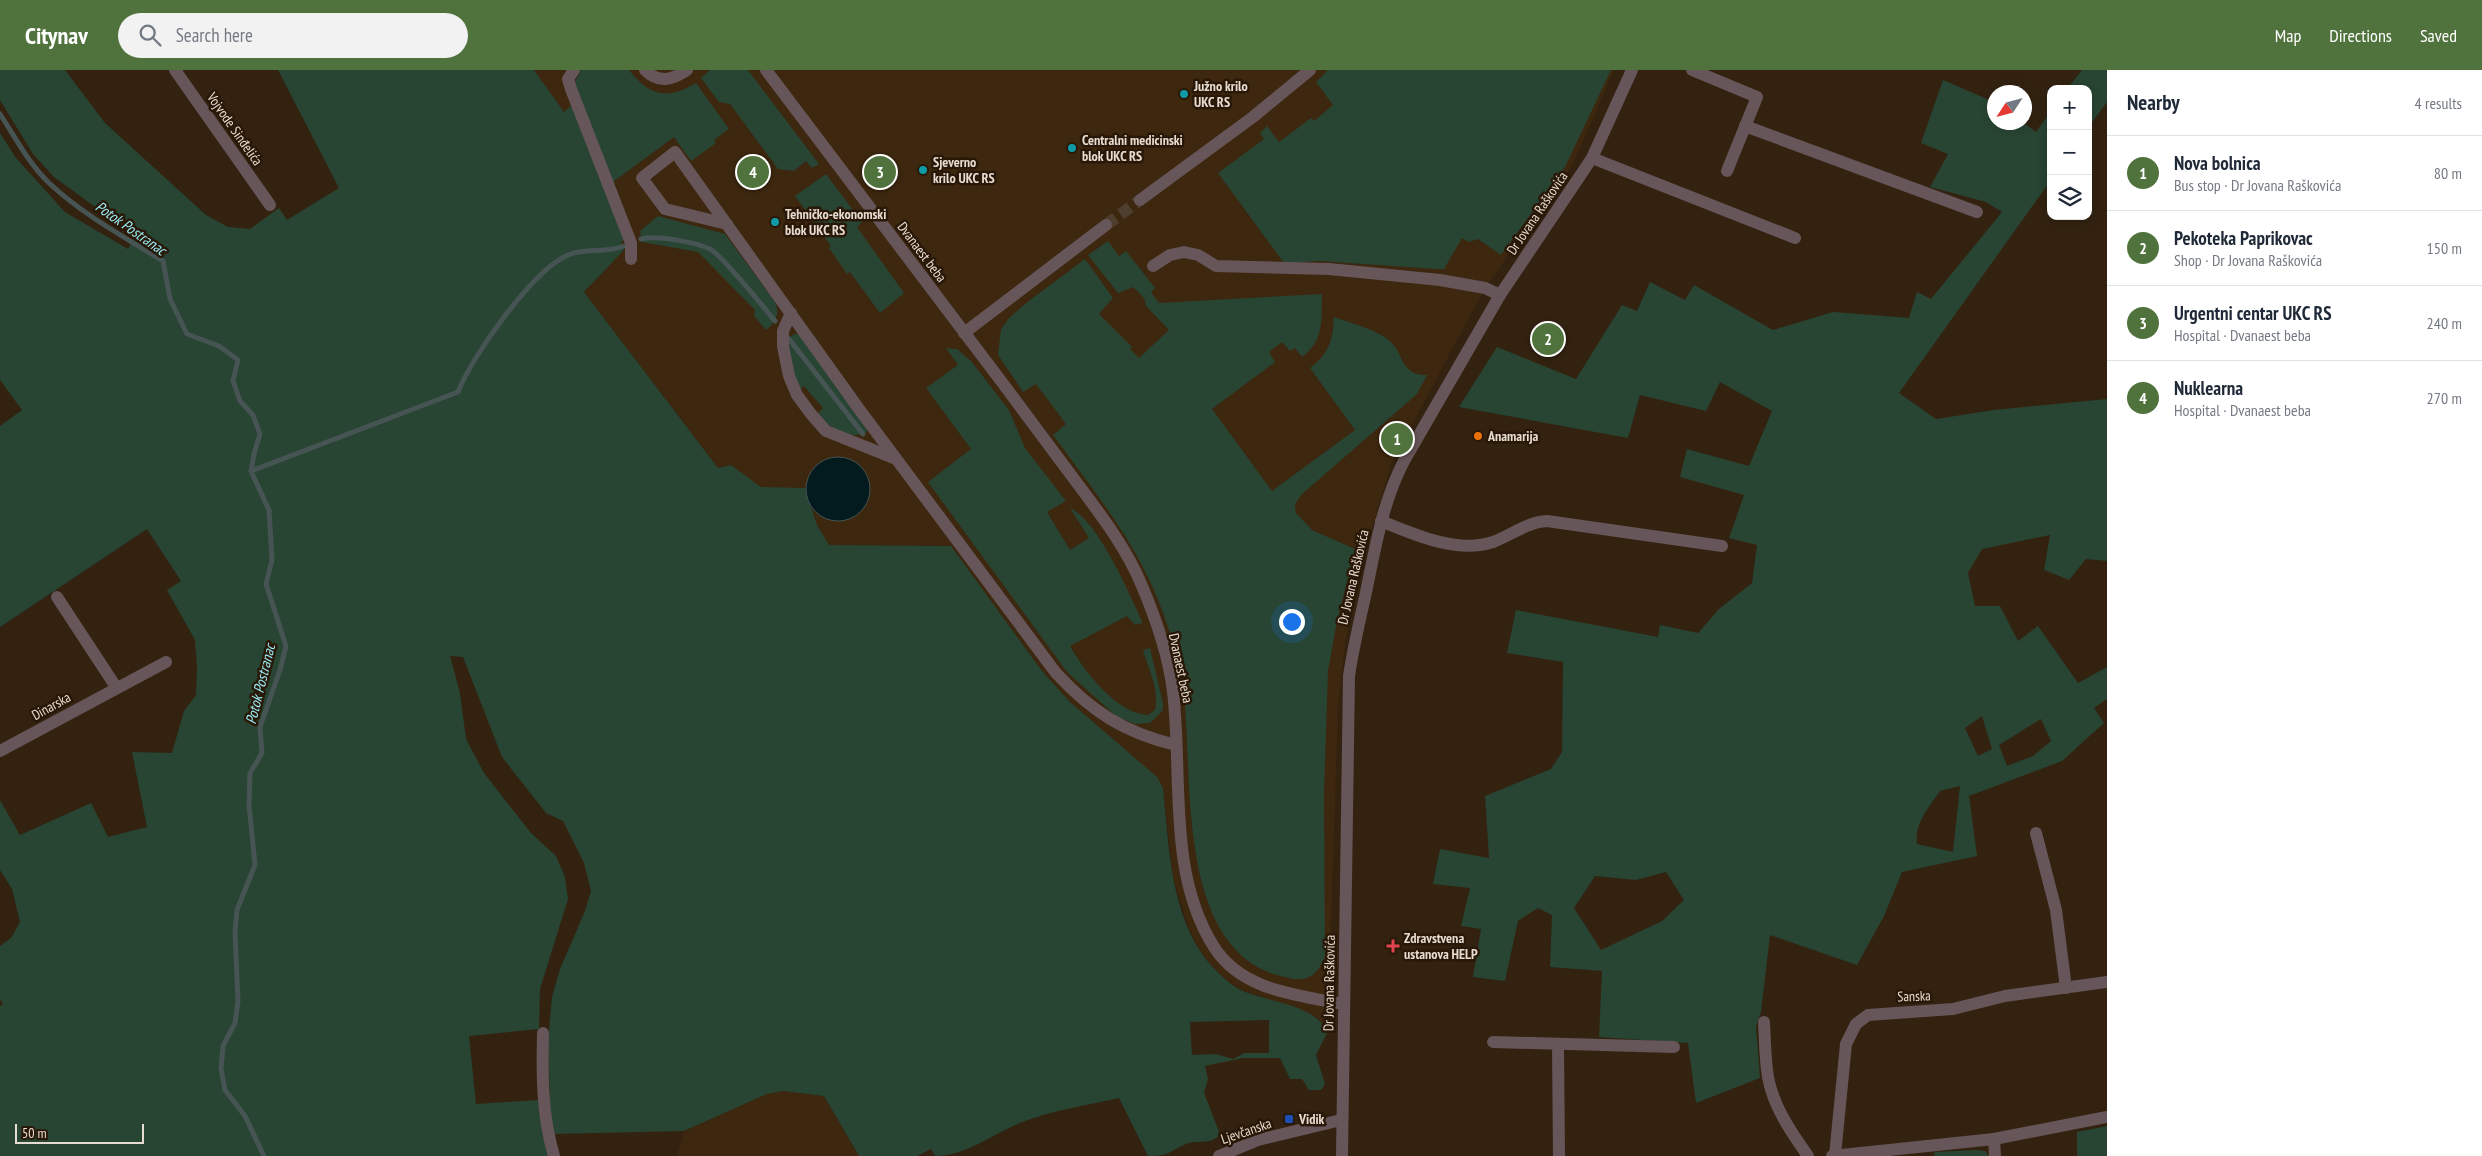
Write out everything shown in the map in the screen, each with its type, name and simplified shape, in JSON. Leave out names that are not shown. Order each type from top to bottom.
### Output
[{"type":"street","name":"Vojvode Sinđelića","points":[[175,70],[270,205]]},
{"type":"street","points":[[574,70],[568,79],[570,89],[631,243],[631,259]]},
{"type":"street","points":[[645,70],[656,79],[664,80],[675,77],[687,70]]},
{"type":"street","name":"Dvanaest beba","points":[[766,70],[1092,503],[1141,584],[1153,616],[1173,688],[1181,838],[1189,881],[1201,921],[1216,949],[1225,960],[1248,978],[1278,992],[1343,1004]]},
{"type":"street","points":[[1140,200],[1253,117],[1310,70]]},
{"type":"street","name":"Dr Jovana Raškovića","points":[[1342,1156],[1341,1120],[1349,676],[1354,638],[1381,522],[1394,481],[1500,295],[1592,158],[1632,70]]},
{"type":"street","points":[[1692,70],[1757,97],[1727,171]]},
{"type":"street","points":[[1745,126],[1977,212]]},
{"type":"street","points":[[727,224],[665,209],[642,178],[675,152],[897,459],[1056,673],[1073,692],[1101,714],[1127,730],[1176,746]]},
{"type":"street","points":[[1592,158],[1795,238]]},
{"type":"street","points":[[964,333],[1106,226]]},
{"type":"street","points":[[1153,266],[1170,255],[1184,252],[1198,254],[1216,266],[1329,270],[1440,280],[1485,288],[1500,295]]},
{"type":"street","points":[[791,313],[783,332],[782,346],[789,376],[797,395],[826,431],[897,459]]},
{"type":"street","points":[[1381,522],[1435,540],[1465,546],[1480,546],[1496,541],[1536,522],[1547,521],[1722,546]]},
{"type":"street","points":[[57,597],[116,687]]},
{"type":"street","name":"Dinarska","points":[[0,751],[116,687],[166,662]]},
{"type":"street","points":[[2036,833],[2056,910],[2066,988]]},
{"type":"street","name":"Sanska","points":[[2107,982],[2005,996],[1953,1009],[1882,1012],[1868,1015],[1861,1019],[1852,1029],[1846,1044],[1834,1155],[1894,1153],[1994,1139],[2107,1117]]},
{"type":"street","points":[[1764,1022],[1767,1076],[1772,1093],[1785,1122],[1808,1156]]},
{"type":"street","points":[[543,1033],[541,1082],[546,1123],[554,1156]]},
{"type":"street","points":[[1493,1042],[1674,1047]]},
{"type":"street","points":[[1558,1045],[1559,1156]]},
{"type":"street","name":"Ljevčanska","points":[[1220,1156],[1258,1140],[1341,1120]]},
{"type":"street","points":[[1994,1139],[1995,1156]]},
{"type":"shaded area","points":[[489,70],[1614,70],[1573,164],[1485,288],[1392,462],[1363,558],[1345,644],[1338,708],[1330,958],[1330,1029],[1325,1027],[1316,1016],[1242,990],[1225,979],[1209,963],[1197,946],[1188,926],[1173,877],[1163,788],[1070,703],[1042,671],[951,546],[829,545],[817,525],[805,488],[761,488],[731,465],[718,468],[584,292],[624,250]]},
{"type":"shaded area","points":[[782,1091],[824,1096],[859,1156],[677,1156],[684,1131],[767,1094]]},
{"type":"green space","points":[[0,70],[65,70],[105,123],[206,215],[228,227],[250,229],[279,208],[287,220],[339,188],[278,70],[534,70],[564,112],[572,105],[625,240],[621,242],[624,250],[584,292],[718,468],[731,465],[761,487],[805,488],[817,525],[829,545],[951,546],[1042,671],[1070,702],[1157,777],[1163,788],[1170,856],[1179,902],[1186,924],[1196,944],[1212,967],[1237,988],[1290,1005],[1313,1016],[1322,1023],[1327,1033],[1316,1055],[1325,1084],[1321,1090],[1309,1090],[1302,1079],[1290,1079],[1280,1058],[1243,1058],[1205,1066],[1208,1079],[1204,1093],[1220,1134],[1212,1140],[1186,1144],[1168,1153],[1155,1156],[1148,1156],[1119,1098],[1036,1117],[970,1148],[947,1155],[935,1156],[931,1149],[917,1156],[859,1156],[824,1096],[782,1091],[767,1094],[684,1131],[551,1134],[548,1041],[552,997],[560,969],[585,911],[591,891],[584,863],[563,821],[546,813],[502,757],[463,657],[450,656],[460,693],[466,739],[484,773],[531,833],[556,856],[565,877],[568,899],[540,989],[539,1029],[469,1036],[476,1104],[538,1100],[549,1156],[0,1156],[0,1006],[3,1004],[0,999],[0,946],[11,938],[20,922],[12,889],[0,870],[0,800],[20,835],[91,803],[108,837],[147,827],[132,752],[172,753],[184,711],[196,695],[197,667],[195,640],[167,590],[181,581],[147,529],[0,627],[0,426],[22,410],[0,380],[0,133],[16,158],[65,212],[128,249],[135,236],[54,177],[33,154],[0,100]],"holes":[[[1269,1020],[1269,1053],[1244,1053],[1233,1059],[1216,1054],[1192,1055],[1190,1022]]]},
{"type":"green space","points":[[581,70],[629,70],[644,85],[659,93],[676,92],[696,83],[729,129],[714,140],[716,143],[691,161],[674,137],[613,182],[574,84]]},
{"type":"green space","points":[[710,70],[748,70],[819,164],[812,168],[806,161],[794,171],[778,169],[730,104],[719,102],[701,78]]},
{"type":"green space","points":[[1328,70],[1611,70],[1565,167],[1501,255],[1478,239],[1469,242],[1462,238],[1444,269],[1436,269],[1320,261],[1284,263],[1218,173],[1264,139],[1260,133],[1267,126],[1279,142],[1311,118],[1314,121],[1333,105],[1316,82]]},
{"type":"green space","points":[[2082,70],[2107,70],[2107,102],[2092,123],[2092,85],[2070,85]]},
{"type":"green space","points":[[1943,80],[1987,99],[1987,130],[2032,129],[2036,132],[2047,117],[2047,186],[1899,393],[1936,419],[1994,410],[2107,399],[2107,561],[2086,559],[2069,580],[2044,570],[2050,535],[1982,549],[1968,573],[1975,606],[2000,606],[2018,641],[2038,626],[2078,683],[2107,667],[2107,699],[2094,708],[2104,723],[2062,761],[1969,796],[1977,856],[1902,872],[1884,916],[1857,965],[1770,935],[1761,1012],[1756,1026],[1760,1078],[1696,1103],[1688,1043],[1599,1037],[1602,971],[1550,967],[1552,915],[1538,908],[1518,921],[1505,981],[1473,977],[1481,929],[1461,926],[1470,888],[1433,884],[1440,849],[1489,858],[1485,796],[1551,769],[1562,752],[1563,662],[1507,653],[1516,610],[1658,637],[1660,625],[1698,633],[1719,609],[1752,583],[1757,545],[1729,538],[1744,495],[1680,477],[1687,449],[1749,466],[1772,411],[1720,382],[1706,411],[1640,395],[1628,438],[1459,407],[1497,347],[1576,379],[1622,305],[1637,311],[1650,282],[1685,300],[1694,285],[1773,330],[1833,312],[1909,318],[1917,292],[1931,299],[2002,212],[1986,202],[1930,187],[1948,154],[1921,143]],"holes":[[[1982,716],[1992,749],[1978,756],[1965,728]],[[2041,719],[2051,741],[2033,756],[2007,766],[1999,745]],[[1960,786],[1953,852],[1917,844],[1920,823],[1940,791]],[[1666,872],[1684,900],[1662,921],[1601,950],[1574,908],[1595,876],[1636,880]]]},
{"type":"green space","points":[[826,174],[862,222],[857,227],[904,293],[880,313],[850,272],[847,274],[829,248],[831,246],[795,196]]},
{"type":"green space","points":[[658,216],[725,234],[775,302],[777,314],[775,321],[766,330],[754,316],[755,310],[698,252],[642,242],[640,231]]},
{"type":"green space","points":[[1108,241],[1119,256],[1126,251],[1155,288],[1151,292],[1159,303],[1322,294],[1320,329],[1315,344],[1302,357],[1295,348],[1290,351],[1282,342],[1269,352],[1275,362],[1212,409],[1272,491],[1355,430],[1310,368],[1322,357],[1329,346],[1334,317],[1380,334],[1392,343],[1406,367],[1418,374],[1427,375],[1417,394],[1301,495],[1295,504],[1296,513],[1312,530],[1355,549],[1336,626],[1328,671],[1324,793],[1325,957],[1316,972],[1306,978],[1293,979],[1277,975],[1244,958],[1221,930],[1206,895],[1196,854],[1191,812],[1184,695],[1177,658],[1162,611],[1137,556],[1111,514],[1053,435],[1066,424],[1036,384],[1023,392],[998,355],[1001,329],[1010,317],[1085,259],[1113,298],[1099,314],[1132,347],[1130,349],[1139,358],[1169,330],[1146,306],[1144,298],[1133,287],[1118,293],[1088,255]]},
{"type":"green space","points":[[794,334],[801,334],[866,425],[867,432],[854,435],[840,432],[827,424],[817,414],[823,408],[804,386],[798,391],[793,377],[788,339]]},
{"type":"green space","points":[[946,348],[957,349],[971,361],[1009,410],[1025,448],[1066,501],[1047,512],[1070,550],[1089,538],[1070,508],[1081,515],[1091,527],[1122,577],[1143,623],[1135,625],[1127,616],[1070,646],[1093,679],[1113,699],[1136,713],[1148,715],[1155,710],[1156,702],[1155,687],[1143,650],[1150,648],[1163,710],[1150,723],[1135,724],[1117,717],[1067,672],[928,482],[971,449],[926,388],[958,365]]},
{"type":"green space","points":[[2107,1126],[2107,1156],[2077,1156],[2077,1132]]},
{"type":"green space","points":[[1985,1151],[1989,1156],[1934,1156],[1935,1152]]},
{"type":"water","points":[[832,457],[844,457],[861,466],[868,477],[870,489],[868,501],[861,512],[844,521],[832,521],[820,516],[811,507],[806,495],[806,483],[811,471],[820,462]]},
{"type":"waterway","name":"Potok Postranac","points":[[0,114],[29,159],[49,183],[89,215],[163,261],[170,299],[187,334],[219,346],[238,360],[233,381],[240,401],[253,415],[260,434],[251,471],[269,510],[272,560],[266,584],[286,646],[280,670],[260,727],[262,753],[250,773],[249,805],[255,865],[237,910],[235,932],[238,1001],[235,1023],[223,1046],[221,1069],[225,1090],[245,1116],[264,1156]]},
{"type":"waterway","points":[[641,239],[676,240],[710,249],[733,271],[775,321]]},
{"type":"waterway","points":[[251,471],[458,392],[465,376],[490,337],[522,295],[538,278],[568,255],[610,250],[624,246]]},
{"type":"waterway","points":[[789,339],[863,434]]},
{"type":"tunnel","points":[[1106,225],[1140,200]]},
{"type":"place","name":"Južno krilo UKC RS","points":[[1184,94]]},
{"type":"place","name":"Centralni medicinski blok UKC RS","points":[[1072,148]]},
{"type":"place","name":"Sjeverno krilo UKC RS","points":[[923,170]]},
{"type":"place","name":"Nuklearna","points":[[753,172]]},
{"type":"place","name":"Urgentni centar UKC RS","points":[[880,172]]},
{"type":"place","name":"Tehničko-ekonomski blok UKC RS","points":[[775,222]]},
{"type":"place","name":"Pekoteka Paprikovac","points":[[1548,339]]},
{"type":"place","name":"Anamarija","points":[[1478,436]]},
{"type":"place","name":"Nova bolnica","points":[[1397,439]]},
{"type":"place","name":"Zdravstvena ustanova HELP","points":[[1393,946]]},
{"type":"place","name":"Vidik","points":[[1289,1119]]}]
